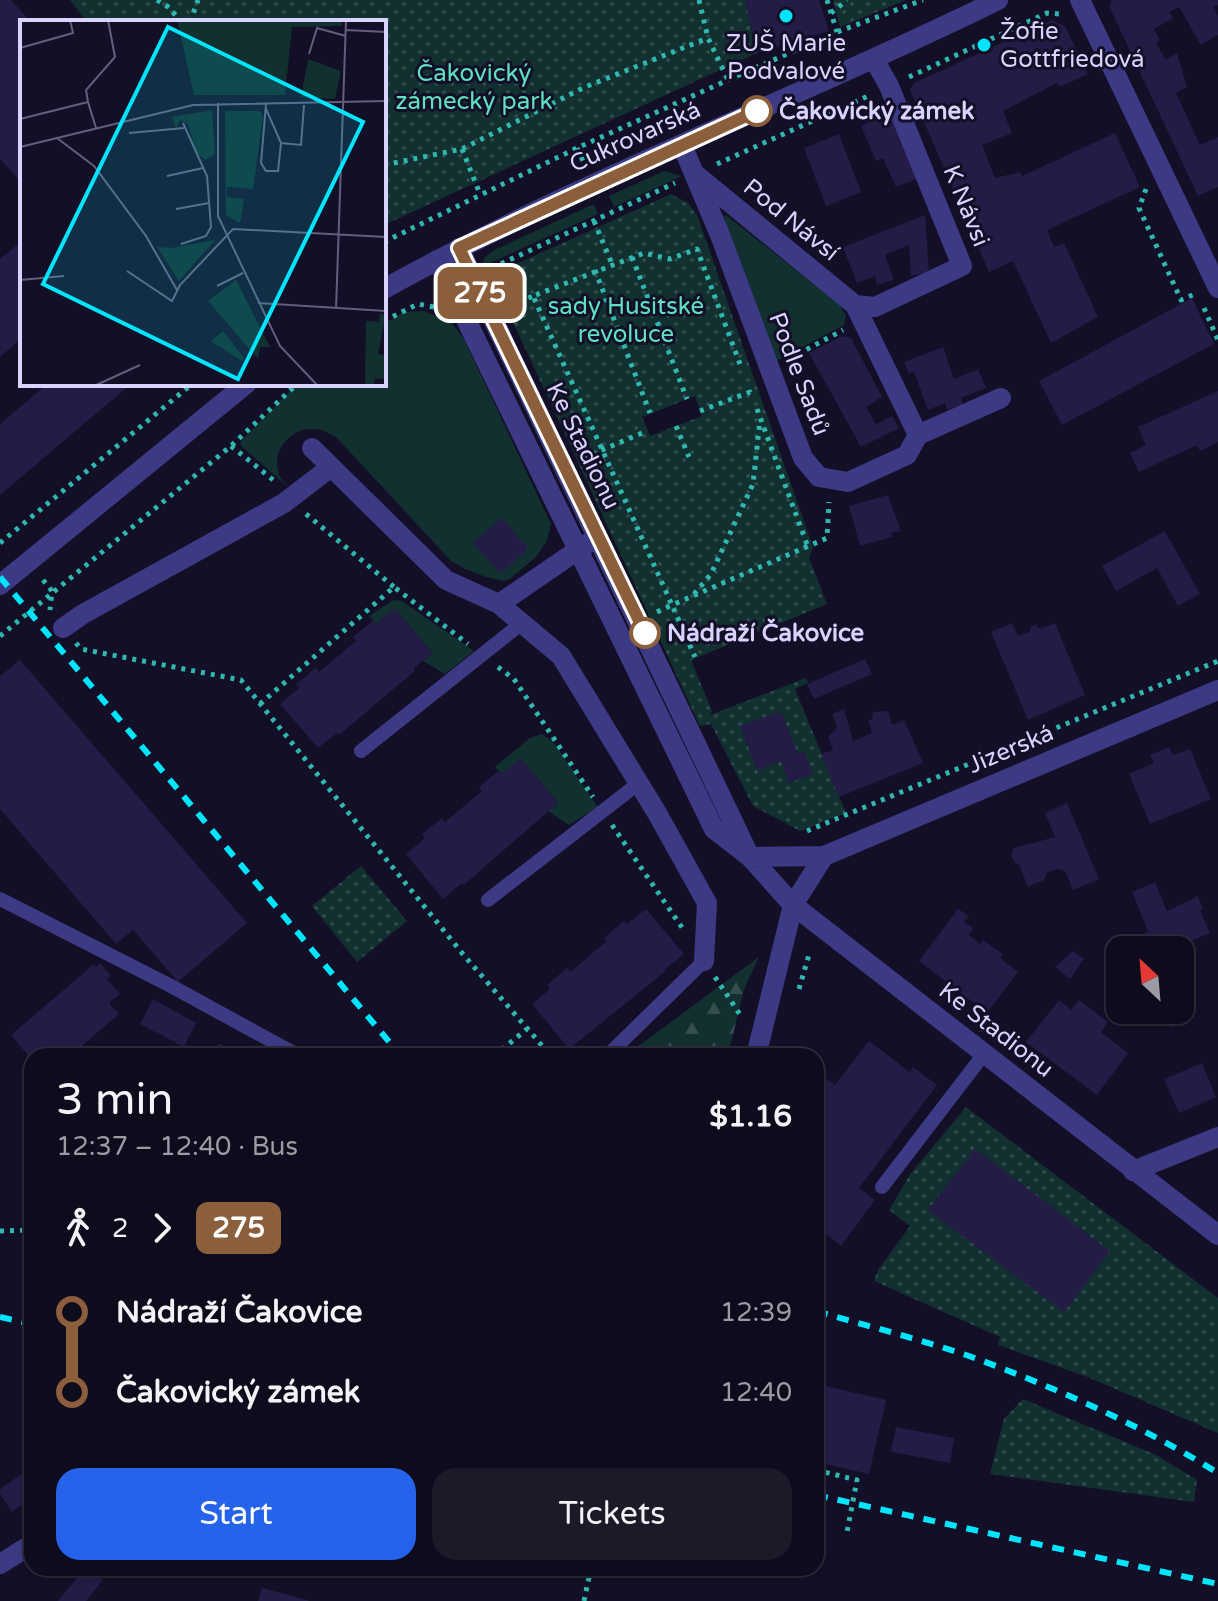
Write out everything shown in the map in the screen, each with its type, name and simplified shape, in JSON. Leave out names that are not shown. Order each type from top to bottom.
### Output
[{"type":"street","name":"Cukrovarská","points":[[386,288],[459,248],[998,0]]},
{"type":"street","points":[[1080,0],[1215,276]]},
{"type":"street","name":"K Návsi","points":[[858,312],[962,266],[889,86],[874,59]]},
{"type":"street","name":"Podle Sadů","points":[[682,145],[803,458],[819,477],[848,482]]},
{"type":"street","name":"Pod Návsí","points":[[695,174],[858,312]]},
{"type":"street","name":"Ke Stadionu","points":[[459,248],[750,857]]},
{"type":"street","name":"Ke Stadionu","points":[[437,260],[714,829],[750,857],[793,905],[1218,1235]]},
{"type":"street","points":[[858,312],[918,435]]},
{"type":"street","points":[[0,585],[244,386]]},
{"type":"street","points":[[848,482],[907,455],[918,435],[1001,398]]},
{"type":"street","points":[[312,448],[446,580],[499,604],[561,656],[639,783],[707,903],[704,961]]},
{"type":"street","points":[[63,628],[290,498],[331,467]]},
{"type":"street","name":"Ke Stadionu","points":[[499,604],[599,537]]},
{"type":"street","name":"Jizerská","points":[[750,857],[824,856],[1218,690]]},
{"type":"street","points":[[758,1048],[793,905],[824,856]]},
{"type":"street","points":[[1133,1171],[1218,1137]]},
{"type":"street","points":[[0,1564],[24,1549]]},
{"type":"lane","points":[[361,751],[522,623]]},
{"type":"lane","points":[[488,900],[639,783]]},
{"type":"lane","points":[[0,899],[284,1048]]},
{"type":"lane","points":[[615,1048],[704,961]]},
{"type":"lane","points":[[882,1187],[984,1054]]},
{"type":"path","points":[[157,0],[180,20]]},
{"type":"path","points":[[191,20],[198,0]]},
{"type":"path","points":[[699,0],[708,38],[728,80]]},
{"type":"path","points":[[827,0],[837,32]]},
{"type":"path","points":[[831,13],[847,0]]},
{"type":"path","points":[[386,241],[577,148],[728,80],[837,32],[923,0]]},
{"type":"path","points":[[898,10],[901,18]]},
{"type":"path","points":[[901,81],[923,66],[1047,13],[1058,13]]},
{"type":"path","points":[[386,165],[462,149],[585,87],[708,38]]},
{"type":"path","points":[[484,272],[869,95]]},
{"type":"path","points":[[577,148],[586,167]]},
{"type":"path","points":[[462,149],[480,194]]},
{"type":"path","points":[[594,221],[612,264]]},
{"type":"path","points":[[487,309],[498,303],[502,310],[595,270],[644,253],[670,259],[697,249]]},
{"type":"path","points":[[632,257],[687,399]]},
{"type":"path","points":[[595,270],[650,413]]},
{"type":"path","points":[[533,296],[695,657]]},
{"type":"path","points":[[386,320],[418,304],[447,313],[457,324],[467,319]]},
{"type":"path","points":[[769,369],[858,312]]},
{"type":"path","points":[[0,543],[190,386]]},
{"type":"path","points":[[0,636],[231,446],[295,386]]},
{"type":"path","points":[[700,411],[750,392],[808,547]]},
{"type":"path","points":[[693,596],[711,574],[753,484],[760,419]]},
{"type":"path","points":[[676,426],[689,457]]},
{"type":"path","points":[[575,462],[647,431]]},
{"type":"path","points":[[231,446],[274,481],[314,521],[394,587],[514,679],[742,1018],[764,1022]]},
{"type":"path","points":[[672,605],[827,538],[829,495],[848,482]]},
{"type":"path","points":[[5,537],[52,591]]},
{"type":"path","points":[[260,704],[394,587]]},
{"type":"path","points":[[52,591],[48,608],[81,649],[241,680],[544,1048]]},
{"type":"path","points":[[803,833],[1218,661]]},
{"type":"path","points":[[504,1048],[527,1029]]},
{"type":"path","points":[[0,1231],[24,1230]]},
{"type":"path","points":[[824,1472],[857,1480],[847,1532]]},
{"type":"path","points":[[584,1601],[589,1576]]},
{"type":"green space","name":"Čakovický zámecký park","points":[[70,0],[745,0],[757,53],[386,224],[386,20],[85,20]]},
{"type":"green space","points":[[833,0],[906,0],[840,27]]},
{"type":"green space","points":[[664,171],[682,176],[614,207],[609,196]]},
{"type":"green space","name":"sady Husitské revoluce","points":[[671,194],[688,203],[697,215],[813,547],[809,558],[827,604],[691,660],[712,711],[710,715],[806,678],[808,683],[795,689],[846,813],[800,831],[753,806],[711,724],[700,726],[494,281],[505,269]],"holes":[[[695,396],[702,416],[650,436],[642,417]]]},
{"type":"green space","points":[[594,204],[598,214],[481,267],[485,257],[494,250]]},
{"type":"green space","points":[[726,215],[839,304],[846,315],[844,325],[778,360],[774,359],[723,217]]},
{"type":"green space","points":[[424,311],[451,322],[464,339],[551,524],[547,541],[536,557],[510,579],[504,581],[486,577],[451,561],[337,438],[328,433],[302,430],[287,439],[277,462],[278,471],[288,487],[241,446],[241,441],[295,386],[386,386],[386,324],[403,312]]},
{"type":"green space","points":[[393,600],[402,601],[474,651],[445,674],[423,661],[432,653],[395,609],[376,624],[369,616]]},
{"type":"green space","points":[[542,734],[554,743],[598,807],[569,825],[548,811],[558,803],[521,759],[502,774],[495,767],[530,738]]},
{"type":"green space","points":[[361,866],[407,921],[357,962],[312,906]]},
{"type":"green space","points":[[759,957],[744,989],[730,1048],[636,1048]]},
{"type":"green space","points":[[966,1107],[1218,1298],[1218,1433],[1090,1378],[998,1345],[1000,1337],[874,1281],[878,1270],[910,1226],[889,1210],[911,1173]]},
{"type":"green space","points":[[1023,1399],[1156,1455],[1197,1480],[1194,1502],[990,1474],[1004,1419]]},
{"type":"building","points":[[0,0],[11,0],[29,20],[20,20],[20,181],[0,159]]},
{"type":"building","name":"ZUŠ Marie Podvalové","points":[[745,0],[819,0],[829,31],[757,53]]},
{"type":"building","points":[[1112,0],[1218,0],[1218,5],[1213,7],[1218,16],[1218,35],[1201,45],[1179,7],[1169,12],[1173,18],[1154,29],[1160,40],[1156,43],[1166,60],[1177,53],[1187,87],[1176,93],[1200,145],[1218,137],[1218,187],[1198,196],[1109,6]]},
{"type":"building","points":[[1052,20],[1065,26],[1088,74],[1060,87],[1057,83],[1003,111],[1012,133],[982,145],[995,178],[1020,172],[1022,176],[1115,133],[1140,187],[1047,230],[1054,247],[1064,243],[1098,317],[1051,343],[1013,261],[989,272],[910,90],[914,83]]},
{"type":"building","points":[[892,110],[919,178],[896,187],[883,158],[876,161],[861,126]]},
{"type":"building","points":[[839,134],[861,192],[826,206],[804,148]]},
{"type":"building","points":[[925,215],[929,272],[911,276],[909,245],[885,255],[894,280],[877,285],[875,276],[857,283],[843,247]]},
{"type":"building","points":[[20,243],[20,340],[0,357],[0,259]]},
{"type":"building","points":[[1192,298],[1214,344],[1062,425],[1039,381]]},
{"type":"building","points":[[842,336],[851,338],[882,397],[866,407],[876,424],[892,416],[899,428],[861,447],[809,353]]},
{"type":"building","points":[[943,347],[954,379],[978,369],[986,388],[961,398],[963,404],[947,410],[945,403],[928,410],[914,372],[909,374],[904,362]]},
{"type":"building","points":[[45,386],[129,386],[0,495],[0,424]]},
{"type":"building","points":[[1218,391],[1218,442],[1200,451],[1197,445],[1139,472],[1130,453],[1146,445],[1138,427]]},
{"type":"building","points":[[888,495],[901,531],[891,533],[892,537],[860,546],[849,506]]},
{"type":"building","points":[[502,518],[528,549],[499,572],[473,543]]},
{"type":"building","points":[[1165,531],[1200,594],[1178,606],[1157,568],[1116,591],[1102,566]]},
{"type":"building","points":[[395,609],[432,653],[339,735],[337,733],[318,748],[280,704],[299,688],[296,684],[316,668],[319,672],[356,641],[353,637]]},
{"type":"building","points":[[1012,623],[1018,636],[1031,631],[1030,627],[1036,625],[1040,629],[1055,623],[1085,695],[1028,720],[991,632]]},
{"type":"building","points":[[865,659],[872,674],[814,699],[807,684]]},
{"type":"building","points":[[20,660],[247,923],[178,982],[133,930],[116,944],[0,809],[0,676]]},
{"type":"building","points":[[844,709],[853,741],[872,733],[868,720],[872,719],[873,712],[888,711],[892,725],[904,720],[923,763],[839,797],[821,754],[833,750],[828,737],[837,727],[832,714]]},
{"type":"building","points":[[781,711],[798,754],[804,751],[813,774],[789,783],[781,761],[757,770],[740,726]]},
{"type":"building","points":[[1169,747],[1173,755],[1190,749],[1211,799],[1150,824],[1129,774],[1154,763],[1150,755]]},
{"type":"building","points":[[521,759],[558,803],[464,885],[462,883],[443,899],[406,854],[425,838],[422,834],[442,818],[445,822],[482,791],[479,787],[498,771],[501,774]]},
{"type":"building","points":[[1067,803],[1099,879],[1073,890],[1065,871],[1058,869],[1028,887],[1011,855],[1014,848],[1055,837],[1045,813]]},
{"type":"building","points":[[1155,882],[1167,911],[1198,896],[1203,909],[1200,910],[1210,933],[1194,940],[1194,936],[1147,936],[1145,932],[1148,931],[1132,892]]},
{"type":"building","points":[[646,909],[684,954],[568,1048],[532,1004],[550,989],[547,985],[567,968],[570,972],[607,941],[604,938],[624,921],[627,924]]},
{"type":"building","points":[[958,909],[969,916],[964,922],[973,928],[969,935],[980,944],[983,940],[1003,954],[1000,958],[1018,972],[987,1013],[919,961]]},
{"type":"building","points":[[1073,951],[1084,959],[1070,979],[1055,967]]},
{"type":"building","points":[[100,963],[111,976],[107,979],[120,994],[109,1003],[119,1014],[79,1048],[24,1048],[24,1050],[11,1035],[94,964],[96,967]]},
{"type":"building","points":[[153,999],[196,1023],[184,1047],[140,1024]]},
{"type":"building","points":[[1059,1000],[1071,1010],[1079,1000],[1106,1020],[1101,1032],[1128,1053],[1097,1095],[1026,1042]]},
{"type":"building","points":[[869,1041],[910,1072],[913,1067],[937,1085],[859,1188],[875,1200],[841,1246],[824,1233],[824,1083],[827,1079],[835,1085]]},
{"type":"building","points":[[1202,1063],[1216,1097],[1179,1113],[1164,1079]]},
{"type":"building","points":[[975,1149],[1110,1251],[1064,1312],[928,1210]]},
{"type":"building","points":[[824,1386],[886,1400],[869,1474],[824,1464]]},
{"type":"building","points":[[896,1427],[954,1438],[950,1463],[891,1452]]},
{"type":"building","points":[[24,1472],[24,1504],[12,1512],[0,1489]]},
{"type":"building","points":[[78,1576],[97,1576],[103,1580],[86,1601],[58,1601]]},
{"type":"building","points":[[262,1588],[308,1600],[308,1601],[258,1601]]},
{"type":"railway","points":[[0,577],[394,1048]]},
{"type":"railway","points":[[824,1313],[969,1356],[1033,1381],[1128,1423],[1218,1473]]},
{"type":"railway","points":[[0,1317],[24,1322]]},
{"type":"railway","points":[[824,1497],[1218,1584]]},
{"type":"bus line","name":"275","points":[[645,633],[459,248],[757,111]]},
{"type":"place","name":"ZUŠ Marie Podvalové","points":[[786,16]]},
{"type":"place","name":"Žofie Gottfriedová","points":[[984,45]]},
{"type":"place","name":"Čakovický zámek","points":[[757,111]]},
{"type":"place","name":"Nádraží Čakovice","points":[[645,633]]}]
